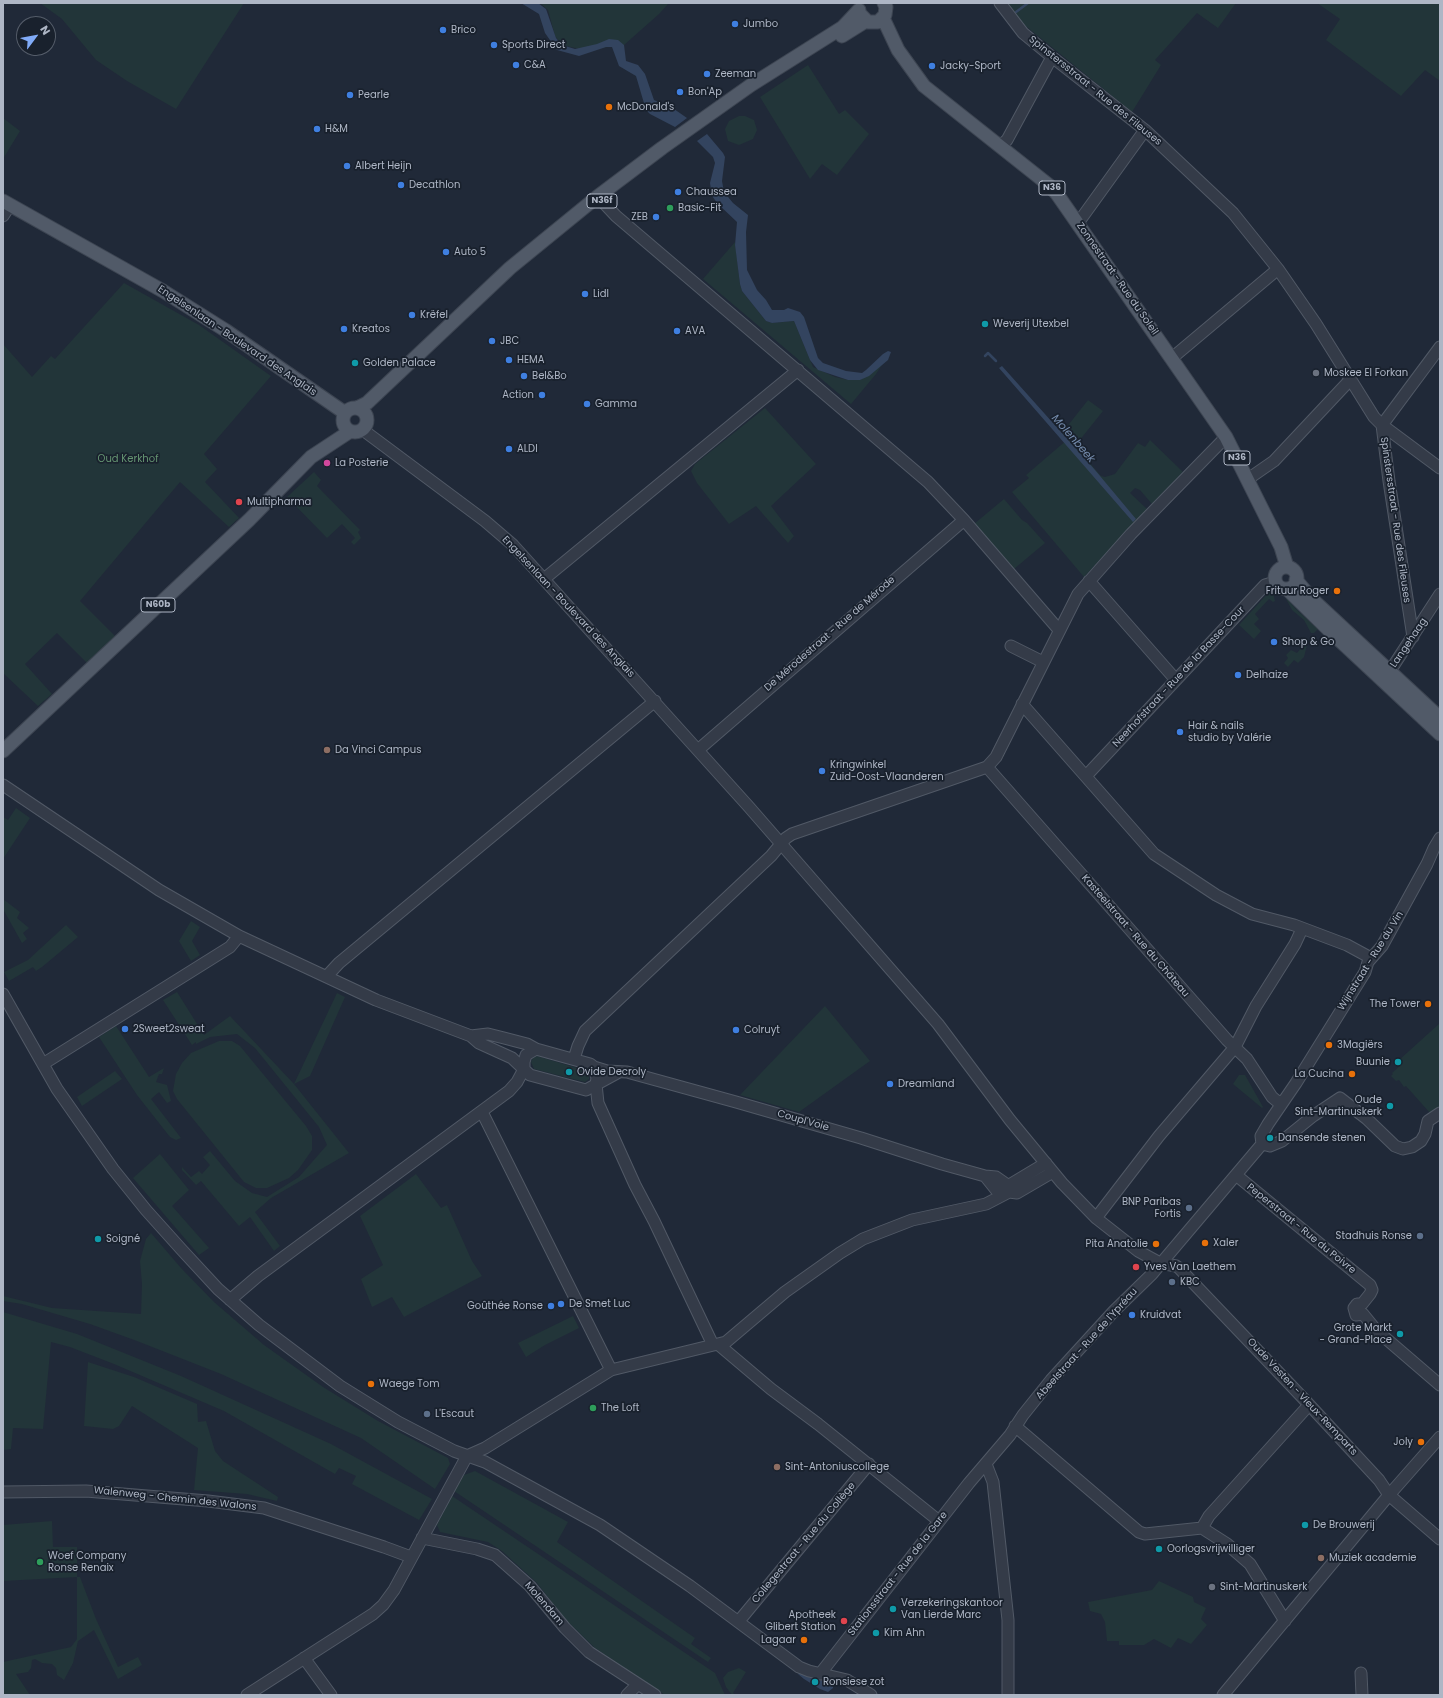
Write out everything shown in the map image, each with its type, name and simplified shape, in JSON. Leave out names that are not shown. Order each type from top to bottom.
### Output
[{"type":"main road","name":"Zonnestraat - Rue du Soleil","points":[[876,11],[880,30],[890,35],[908,65],[924,86],[1050,186],[1078,223],[1226,437],[1281,547],[1287,567]]},
{"type":"main road","name":"N36f","points":[[352,418],[372,405],[514,273],[602,201],[714,119],[876,11]]},
{"type":"main road","name":"N36f","points":[[352,418],[510,268],[597,197],[662,148],[751,85],[843,27],[876,11]]},
{"type":"main road","name":"Engelsenlaan - Boulevard des Anglais","points":[[7,203],[163,291],[225,330],[352,418]]},
{"type":"main road","points":[[352,418],[366,425],[363,430]]},
{"type":"main road","name":"N60b","points":[[3,751],[249,520],[311,456],[352,418]]},
{"type":"main road","points":[[1275,582],[1274,578],[1277,571],[1280,568],[1287,567]]},
{"type":"main road","name":"N36","points":[[1287,567],[1293,570],[1292,584],[1299,602],[1387,676],[1440,718]]},
{"type":"main road","name":"N36","points":[[1275,582],[1279,587],[1292,584]]},
{"type":"main road","name":"N36","points":[[1387,676],[1440,734]]},
{"type":"street","name":"Spinstersstraat - Rue des Fileuses","points":[[1000,3],[1023,33],[1052,58],[1145,130],[1233,213],[1278,269],[1316,324],[1350,380],[1374,417],[1382,426],[1390,489],[1413,637]]},
{"type":"street","points":[[1000,146],[1007,140],[1052,58]]},
{"type":"street","points":[[1078,223],[1145,130]]},
{"type":"street","points":[[602,201],[616,216],[928,482],[964,520],[1059,630]]},
{"type":"street","points":[[3,216],[7,203]]},
{"type":"street","points":[[1172,358],[1278,269]]},
{"type":"street","points":[[1440,347],[1382,426],[1440,468]]},
{"type":"street","points":[[544,579],[798,370]]},
{"type":"street","points":[[1248,479],[1274,461],[1350,380]]},
{"type":"street","name":"Engelsenlaan - Boulevard des Anglais","points":[[363,430],[485,520],[513,545],[698,750],[938,1024],[1010,1120]]},
{"type":"street","points":[[574,1059],[585,1031],[771,856],[792,834],[987,767],[996,756],[1078,594],[1131,534],[1226,437]]},
{"type":"street","name":"De Mérodestraat - Rue de Mérode","points":[[698,750],[964,520]]},
{"type":"street","points":[[1088,581],[1176,680]]},
{"type":"street","name":"Neerhofstraat - Rue de la Basse-Cour","points":[[1086,776],[1265,585],[1275,582]]},
{"type":"street","name":"Langehaag","points":[[1387,676],[1440,594]]},
{"type":"street","points":[[1011,646],[1043,662]]},
{"type":"street","points":[[327,976],[339,963],[655,702]]},
{"type":"street","points":[[1022,704],[1154,854],[1216,895],[1246,911],[1294,925],[1347,945],[1371,958]]},
{"type":"street","name":"Kasteelstraat - Rue du Château","points":[[987,767],[1254,1068],[1272,1097],[1278,1102],[1283,1102]]},
{"type":"street","points":[[3,784],[159,890],[239,936],[376,1000],[471,1036],[479,1044],[512,1058],[530,1075],[586,1090],[619,1072]]},
{"type":"street","name":"Wijnstraat - Rue du Vin","points":[[1262,1144],[1262,1134],[1364,972],[1371,958],[1382,946],[1440,838]]},
{"type":"street","points":[[1096,1218],[1159,1136],[1235,1047],[1256,1006],[1295,944],[1302,929]]},
{"type":"street","points":[[43,1064],[230,947],[239,936]]},
{"type":"street","points":[[3,994],[57,1089],[113,1169],[146,1210],[230,1300],[286,1346],[346,1389],[398,1422],[467,1456],[485,1462],[600,1525],[739,1621],[799,1667],[852,1682],[871,1695]]},
{"type":"street","name":"Coupl'Voie","points":[[471,1036],[488,1034],[527,1044],[536,1050],[574,1059],[607,1071],[627,1072],[743,1104],[985,1176],[1005,1194]]},
{"type":"street","points":[[230,1300],[265,1272],[509,1091],[517,1082],[524,1068],[526,1056],[536,1050]]},
{"type":"street","points":[[594,1067],[598,1078],[596,1084],[598,1103],[635,1185],[716,1345],[869,1464],[939,1521]]},
{"type":"street","points":[[509,1091],[539,1078]]},
{"type":"street","points":[[1262,1144],[1269,1147],[1282,1141],[1313,1116],[1340,1098],[1366,1119],[1395,1146],[1403,1149],[1412,1148],[1421,1141],[1425,1134],[1428,1121],[1440,1113]]},
{"type":"street","points":[[482,1112],[611,1370]]},
{"type":"street","name":"Oude Vesten - Vieux-Remparts","points":[[1010,1120],[1053,1172],[1096,1218],[1138,1251],[1160,1263],[1176,1266],[1189,1277],[1379,1480],[1389,1495],[1440,1539]]},
{"type":"street","name":"Abeelstraat - Rue de l'Ypréau","points":[[986,1464],[1051,1380],[1114,1311],[1152,1274],[1262,1144]]},
{"type":"street","points":[[1005,1194],[1011,1184],[1046,1163]]},
{"type":"street","points":[[246,1695],[373,1614],[382,1605],[394,1590],[467,1456],[485,1448],[563,1398],[611,1370],[716,1345],[730,1340],[779,1296],[806,1276],[863,1239],[912,1220],[981,1205],[1005,1194],[1017,1193],[1053,1172]]},
{"type":"street","name":"Peperstraat - Rue du Poivre","points":[[1236,1176],[1371,1286],[1371,1292],[1362,1309],[1376,1330],[1440,1385]]},
{"type":"street","points":[[1202,1528],[1208,1516],[1308,1405]]},
{"type":"street","points":[[1015,1426],[1138,1532],[1145,1534],[1202,1528],[1240,1553],[1250,1564],[1285,1622]]},
{"type":"street","points":[[1223,1695],[1389,1495],[1440,1436]]},
{"type":"street","name":"Collegestraat - Rue du Collège","points":[[739,1621],[816,1530],[869,1464]]},
{"type":"street","points":[[986,1464],[993,1482],[1008,1620],[1008,1695]]},
{"type":"street","name":"Stationsstraat - Rue de la Gare","points":[[820,1674],[939,1521],[986,1464]]},
{"type":"street","name":"Walenweg - Chemin des Walons","points":[[3,1492],[86,1491],[251,1506],[289,1515],[411,1557]]},
{"type":"street","name":"Molendam","points":[[424,1533],[495,1554],[530,1586],[576,1641],[589,1652],[655,1695]]},
{"type":"street","points":[[304,1658],[331,1695]]},
{"type":"street","points":[[1361,1673],[1362,1695]]},
{"type":"street","points":[[628,1695],[638,1684]]},
{"type":"green space","points":[[40,3],[244,3],[176,109],[127,81],[96,60],[62,19]]},
{"type":"green space","points":[[540,3],[669,3],[659,14],[624,45],[584,50],[562,45],[555,36],[548,10]]},
{"type":"green space","points":[[1006,3],[1236,3],[1218,28],[1197,13],[1155,60],[1161,65],[1132,112],[1017,19]]},
{"type":"green space","points":[[1317,3],[1440,3],[1440,81],[1425,70],[1401,96],[1326,40],[1340,19]]},
{"type":"green space","points":[[808,65],[839,114],[845,110],[869,134],[837,175],[822,164],[810,179],[760,97]]},
{"type":"green space","points":[[739,116],[745,116],[754,120],[757,130],[753,139],[739,145],[728,141],[725,129],[729,121]]},
{"type":"green space","points":[[3,118],[20,131],[3,159]]},
{"type":"green space","points":[[735,242],[742,291],[766,321],[772,323],[794,321],[813,367],[835,377],[848,380],[860,380],[883,363],[876,374],[851,404],[703,279]]},
{"type":"green space","name":"Oud Kerkhof","points":[[124,283],[199,325],[271,376],[204,454],[217,469],[205,482],[239,518],[229,527],[180,482],[80,601],[116,637],[87,663],[57,633],[25,664],[52,694],[38,706],[3,673],[3,344],[32,377],[51,356],[55,359]]},
{"type":"green space","points":[[1088,400],[1103,411],[1075,446],[1101,476],[1105,477],[1115,474],[1138,443],[1145,447],[1150,440],[1183,472],[1152,504],[1140,490],[1135,488],[1130,493],[1147,509],[1084,577],[1012,492],[1029,478],[1026,475],[1068,439],[1062,433]]},
{"type":"green space","points":[[765,408],[816,464],[771,506],[794,536],[788,543],[756,506],[729,524],[697,483],[691,471],[695,464]]},
{"type":"green space","points":[[314,472],[321,480],[317,486],[360,530],[358,532],[361,538],[354,545],[351,542],[355,538],[342,524],[327,538],[287,497]]},
{"type":"green space","points":[[1004,499],[1045,543],[1014,569],[974,524]]},
{"type":"green space","points":[[1269,592],[1273,592],[1275,601],[1273,602],[1269,599],[1255,614],[1259,619],[1254,624],[1261,631],[1254,639],[1239,625]]},
{"type":"green space","points":[[1286,596],[1295,608],[1318,629],[1314,633],[1311,633],[1304,620],[1292,610],[1285,597]]},
{"type":"green space","points":[[1303,636],[1308,641],[1304,657],[1298,663],[1294,660],[1288,667],[1284,663],[1288,658],[1286,655],[1291,650],[1297,653],[1307,641]]},
{"type":"green space","points":[[16,808],[30,818],[3,859],[3,817],[8,820]]},
{"type":"green space","points":[[3,899],[20,912],[17,918],[29,928],[23,933],[27,939],[22,943],[3,909]]},
{"type":"green space","points":[[191,921],[200,927],[192,941],[200,955],[191,961],[179,941]]},
{"type":"green space","points":[[66,925],[78,937],[36,971],[33,967],[9,981],[4,972],[28,960]]},
{"type":"green space","points":[[177,992],[204,1035],[230,1016],[294,1084],[349,1153],[271,1198],[255,1212],[280,1246],[274,1251],[250,1217],[239,1226],[201,1181],[196,1185],[182,1170],[182,1167],[191,1177],[199,1171],[202,1174],[210,1165],[203,1157],[210,1151],[235,1181],[252,1193],[267,1197],[299,1177],[327,1145],[319,1127],[255,1048],[237,1034],[210,1037],[192,1045],[163,1000]]},
{"type":"green space","points":[[337,993],[345,997],[310,1076],[294,1084]]},
{"type":"green space","points":[[825,1006],[870,1061],[799,1112],[740,1095]]},
{"type":"green space","points":[[1440,1023],[1440,1108],[1430,1113],[1406,1086],[1404,1087],[1399,1080],[1396,1081],[1391,1076],[1393,1074],[1392,1073],[1401,1065],[1398,1061]]},
{"type":"green space","points":[[116,1026],[149,1077],[164,1068],[162,1074],[159,1074],[156,1082],[167,1085],[171,1101],[167,1103],[159,1092],[151,1099],[181,1138],[176,1140],[170,1137],[137,1095],[99,1037]]},
{"type":"green space","points":[[219,1041],[232,1041],[240,1046],[306,1126],[312,1136],[312,1150],[298,1170],[289,1178],[267,1188],[256,1188],[244,1182],[177,1099],[173,1091],[176,1074],[182,1063],[191,1053]]},
{"type":"green space","points":[[537,1056],[587,1071],[589,1073],[589,1079],[585,1082],[534,1069],[531,1062],[533,1058]]},
{"type":"green space","points":[[115,1071],[122,1079],[82,1106],[77,1097]]},
{"type":"green space","points":[[1239,1075],[1245,1075],[1263,1107],[1262,1108],[1233,1084]]},
{"type":"green space","points":[[160,1154],[189,1190],[172,1206],[209,1248],[199,1255],[133,1178]]},
{"type":"green space","points":[[416,1174],[441,1208],[447,1205],[472,1261],[482,1276],[404,1317],[392,1297],[372,1307],[361,1279],[383,1265],[360,1216]]},
{"type":"green space","points":[[151,1233],[181,1268],[214,1302],[264,1345],[323,1387],[378,1421],[448,1458],[450,1464],[435,1489],[361,1438],[221,1374],[90,1324],[22,1304],[3,1301],[3,1296],[52,1308],[141,1314],[142,1284],[140,1261],[146,1239]]},
{"type":"green space","points":[[3,1312],[77,1334],[181,1376],[331,1444],[432,1499],[419,1520],[352,1484],[356,1476],[339,1468],[335,1474],[224,1411],[114,1364],[70,1347],[51,1342],[43,1429],[13,1428],[11,1449],[3,1450]]},
{"type":"green space","points":[[573,1316],[579,1328],[545,1345],[526,1357],[518,1343]]},
{"type":"green space","points":[[88,1362],[134,1377],[197,1404],[198,1422],[206,1421],[215,1451],[223,1461],[278,1497],[277,1501],[247,1494],[194,1490],[198,1448],[132,1406],[119,1426],[113,1429],[84,1426]]},
{"type":"green space","points":[[475,1471],[568,1522],[557,1542],[695,1638],[691,1644],[711,1658],[708,1662],[454,1491],[464,1475]]},
{"type":"green space","points":[[452,1496],[715,1673],[725,1695],[665,1695],[595,1648],[566,1620],[537,1583],[502,1551],[488,1542],[440,1532],[437,1525]]},
{"type":"green space","name":"Woef Company Ronse Renaix","points":[[52,1521],[53,1547],[77,1547],[77,1577],[3,1581],[3,1525]]},
{"type":"green space","points":[[77,1577],[80,1577],[96,1619],[118,1667],[138,1657],[142,1665],[118,1679],[94,1630],[78,1641],[73,1663],[64,1680],[57,1675],[56,1668],[52,1664],[42,1663],[35,1659],[32,1660],[31,1668],[28,1672],[16,1674],[30,1695],[3,1695],[3,1662],[71,1647],[77,1639]]},
{"type":"green space","points":[[1159,1581],[1193,1597],[1194,1602],[1206,1608],[1201,1619],[1207,1625],[1191,1644],[1178,1638],[1171,1648],[1154,1639],[1144,1645],[1119,1645],[1119,1641],[1107,1641],[1105,1622],[1101,1614],[1090,1611],[1088,1602],[1152,1590]]},
{"type":"green space","points":[[739,1668],[746,1672],[733,1693],[736,1695],[732,1695],[726,1687],[723,1678],[728,1672]]},
{"type":"water","points":[[521,3],[538,3],[546,9],[556,38],[562,45],[575,49],[597,44],[609,39],[618,40],[624,45],[626,61],[638,65],[645,74],[654,100],[674,109],[687,118],[675,127],[650,114],[646,110],[636,76],[619,66],[612,47],[606,47],[579,56],[557,50],[545,33],[539,14]]},
{"type":"water","points":[[707,134],[725,157],[722,181],[724,192],[733,203],[748,215],[746,232],[747,270],[757,290],[772,310],[784,310],[788,308],[800,312],[804,317],[818,358],[823,363],[846,371],[862,373],[883,354],[888,351],[891,352],[888,360],[869,376],[860,380],[848,380],[818,370],[810,360],[794,321],[772,323],[766,321],[742,291],[735,245],[737,222],[718,204],[712,196],[710,183],[715,163],[713,157],[697,141]]},
{"type":"water","points":[[1002,366],[1095,470],[1136,519],[1133,522],[999,368]]},
{"type":"water","points":[[799,1673],[814,1679],[829,1682],[833,1685],[833,1688],[828,1692],[820,1689],[804,1679],[798,1674]]},
{"type":"waterway","points":[[1016,12],[1028,3]]},
{"type":"waterway","name":"Molenbeek","points":[[985,356],[988,353],[996,361]]},
{"type":"place","name":"Jumbo","points":[[735,24]]},
{"type":"place","name":"Brico","points":[[443,30]]},
{"type":"place","name":"Sports Direct","points":[[494,45]]},
{"type":"place","name":"C&A","points":[[516,65]]},
{"type":"place","name":"Jacky-Sport","points":[[932,66]]},
{"type":"place","name":"Zeeman","points":[[707,74]]},
{"type":"place","name":"Bon'Ap","points":[[680,92]]},
{"type":"place","name":"Pearle","points":[[350,95]]},
{"type":"place","name":"McDonald's","points":[[609,107]]},
{"type":"place","name":"H&M","points":[[317,129]]},
{"type":"place","name":"Albert Heijn","points":[[347,166]]},
{"type":"place","name":"Decathlon","points":[[401,185]]},
{"type":"place","name":"Chaussea","points":[[678,192]]},
{"type":"place","name":"Basic-Fit","points":[[670,208]]},
{"type":"place","name":"ZEB","points":[[656,217]]},
{"type":"place","name":"Auto 5","points":[[446,252]]},
{"type":"place","name":"Lidl","points":[[585,294]]},
{"type":"place","name":"Krëfel","points":[[412,315]]},
{"type":"place","name":"Weverij Utexbel","points":[[985,324]]},
{"type":"place","name":"Kreatos","points":[[344,329]]},
{"type":"place","name":"AVA","points":[[677,331]]},
{"type":"place","name":"JBC","points":[[492,341]]},
{"type":"place","name":"HEMA","points":[[509,360]]},
{"type":"place","name":"Golden Palace","points":[[355,363]]},
{"type":"place","name":"Moskee El Forkan","points":[[1316,373]]},
{"type":"place","name":"Bel&Bo","points":[[524,376]]},
{"type":"place","name":"Action","points":[[542,395]]},
{"type":"place","name":"Gamma","points":[[587,404]]},
{"type":"place","name":"ALDI","points":[[509,449]]},
{"type":"place","name":"La Posterie","points":[[327,463]]},
{"type":"place","name":"Multipharma","points":[[239,502]]},
{"type":"place","name":"Frituur Roger","points":[[1337,591]]},
{"type":"place","name":"Shop & Go","points":[[1274,642]]},
{"type":"place","name":"Delhaize","points":[[1238,675]]},
{"type":"place","name":"Hair & nails studio by Valérie","points":[[1180,732]]},
{"type":"place","name":"Da Vinci Campus","points":[[327,750]]},
{"type":"place","name":"Kringwinkel Zuid-Oost-Vlaanderen","points":[[822,771]]},
{"type":"place","name":"The Tower","points":[[1428,1004]]},
{"type":"place","name":"2Sweet2sweat","points":[[125,1029]]},
{"type":"place","name":"Colruyt","points":[[736,1030]]},
{"type":"place","name":"3Magiërs","points":[[1329,1045]]},
{"type":"place","name":"Buunie","points":[[1398,1062]]},
{"type":"place","name":"Ovide Decroly","points":[[569,1072]]},
{"type":"place","name":"La Cucina","points":[[1352,1074]]},
{"type":"place","name":"Dreamland","points":[[890,1084]]},
{"type":"place","name":"Oude Sint-Martinuskerk","points":[[1390,1106]]},
{"type":"place","name":"Dansende stenen","points":[[1270,1138]]},
{"type":"place","name":"BNP Paribas Fortis","points":[[1189,1208]]},
{"type":"place","name":"Stadhuis Ronse","points":[[1420,1236]]},
{"type":"place","name":"Soigné","points":[[98,1239]]},
{"type":"place","name":"Xaler","points":[[1205,1243]]},
{"type":"place","name":"Pita Anatolie","points":[[1156,1244]]},
{"type":"place","name":"Yves Van Laethem","points":[[1136,1267]]},
{"type":"place","name":"KBC","points":[[1172,1282]]},
{"type":"place","name":"De Smet Luc","points":[[561,1304]]},
{"type":"place","name":"Goûthée Ronse","points":[[551,1306]]},
{"type":"place","name":"Kruidvat","points":[[1132,1315]]},
{"type":"place","name":"Grote Markt - Grand-Place","points":[[1400,1334]]},
{"type":"place","name":"Waege Tom","points":[[371,1384]]},
{"type":"place","name":"The Loft","points":[[593,1408]]},
{"type":"place","name":"L'Escaut","points":[[427,1414]]},
{"type":"place","name":"Joly","points":[[1421,1442]]},
{"type":"place","name":"Sint-Antoniuscollege","points":[[777,1467]]},
{"type":"place","name":"De Brouwerij","points":[[1305,1525]]},
{"type":"place","name":"Oorlogsvrijwilliger","points":[[1159,1549]]},
{"type":"place","name":"Muziek academie","points":[[1321,1558]]},
{"type":"place","name":"Woef Company Ronse Renaix","points":[[40,1562]]},
{"type":"place","name":"Sint-Martinuskerk","points":[[1212,1587]]},
{"type":"place","name":"Verzekeringskantoor Van Lierde Marc","points":[[893,1609]]},
{"type":"place","name":"Apotheek Glibert Station","points":[[844,1621]]},
{"type":"place","name":"Kim Ahn","points":[[876,1633]]},
{"type":"place","name":"Lagaar","points":[[804,1640]]},
{"type":"place","name":"Ronsiese zot","points":[[815,1682]]}]
